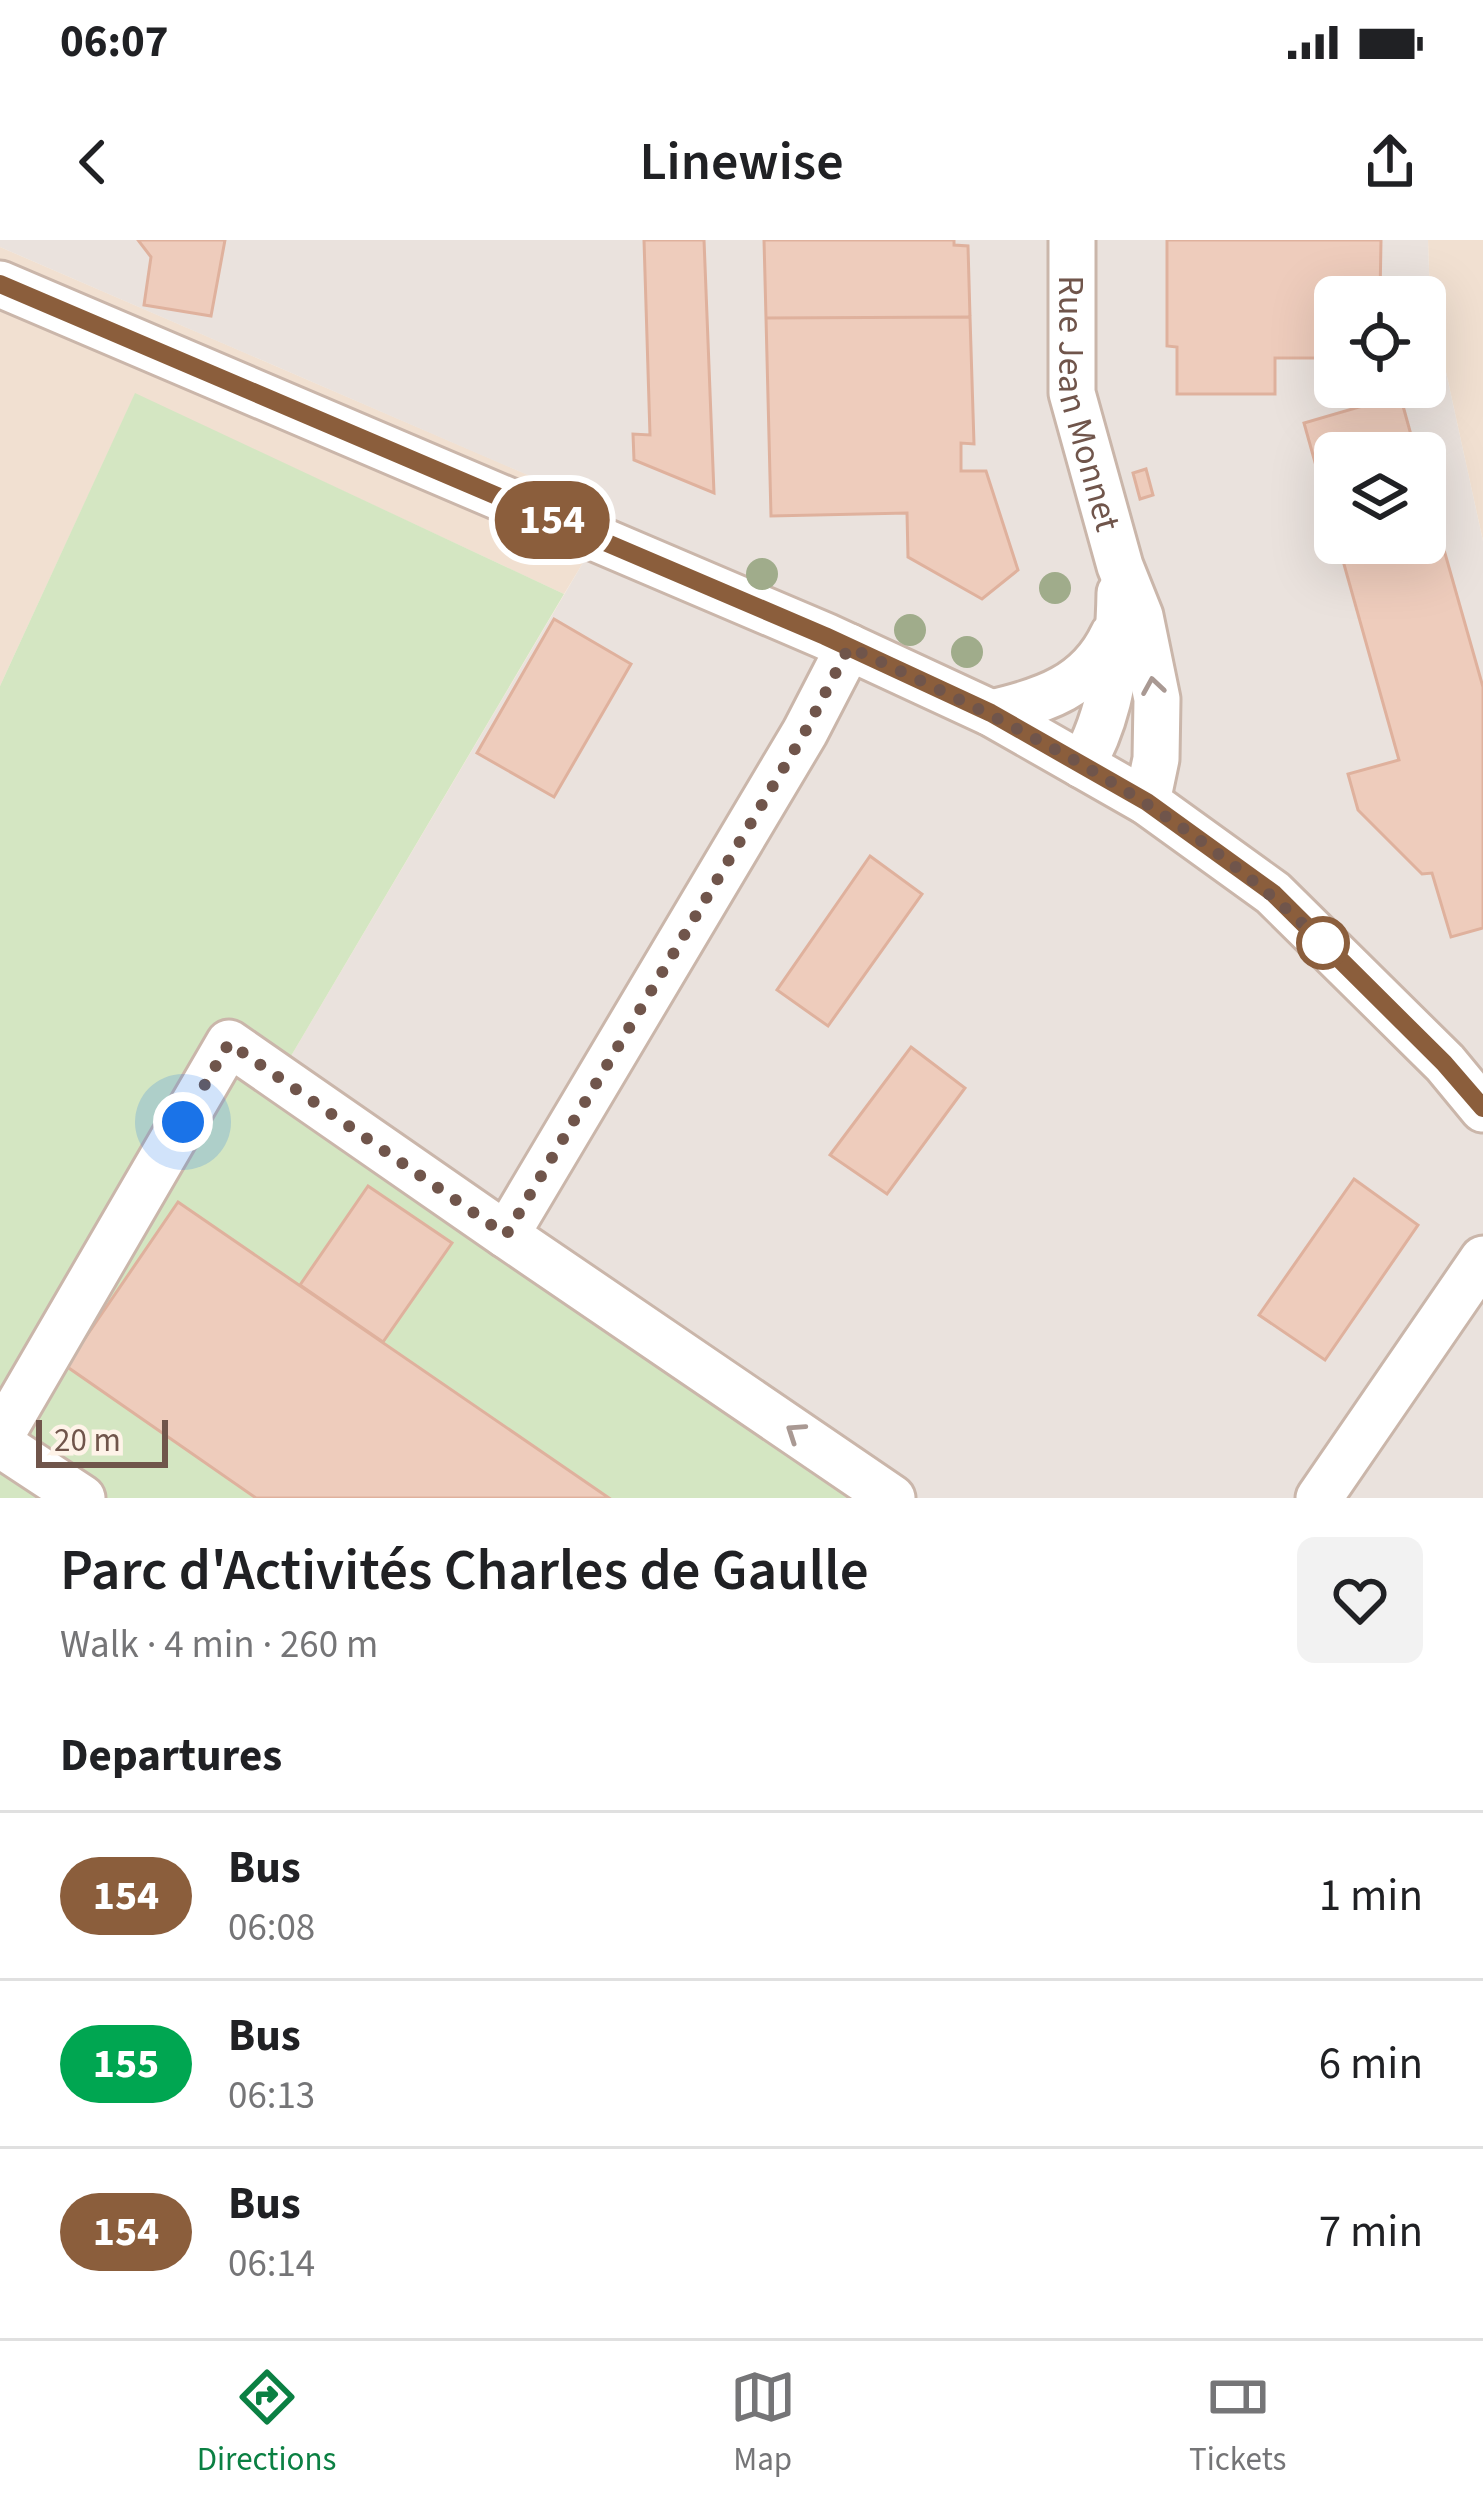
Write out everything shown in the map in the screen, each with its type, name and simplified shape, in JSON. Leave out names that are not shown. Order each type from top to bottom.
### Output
[{"type":"street","name":"Rue Jean Monnet","points":[[1072,240],[1072,393],[1120,566]]},
{"type":"street","points":[[0,284],[849,647],[991,713],[1147,802],[1273,893],[1483,1108]]},
{"type":"street","points":[[1082,765],[1106,712],[1120,621],[1120,566]]},
{"type":"street","points":[[1120,566],[1140,616],[1156,699],[1156,759],[1147,802]]},
{"type":"street","points":[[991,713],[1027,705],[1089,673],[1120,621]]},
{"type":"street","points":[[506,1235],[805,732],[849,647]]},
{"type":"street","points":[[82,1498],[0,1441],[229,1043],[892,1498]]},
{"type":"street","points":[[1319,1498],[1483,1259]]},
{"type":"shaded area","points":[[0,240],[1428,240],[1429,276],[1314,276],[1314,408],[1446,408],[1446,372],[1483,541],[1483,1498],[875,1498],[883,1486],[291,1056],[613,512],[0,247]]},
{"type":"shaded area","points":[[1428,240],[1483,240],[1483,541],[1446,372],[1446,276],[1429,276]]},
{"type":"shaded area","points":[[0,247],[614,512],[564,594],[135,394],[0,686]]},
{"type":"green space","points":[[135,393],[564,594],[291,1056],[884,1486],[875,1498],[0,1498],[0,686]]},
{"type":"building","points":[[138,240],[225,240],[211,316],[144,305],[151,257]]},
{"type":"building","points":[[644,240],[704,240],[714,493],[634,460],[633,434],[650,435]]},
{"type":"building","points":[[764,240],[954,240],[954,245],[968,246],[970,317],[766,318]]},
{"type":"building","points":[[1167,240],[1381,240],[1380,276],[1314,276],[1314,358],[1275,358],[1275,394],[1177,394],[1177,347],[1167,346]]},
{"type":"building","points":[[970,317],[974,444],[961,443],[961,471],[986,471],[1018,570],[982,599],[908,557],[907,513],[771,516],[766,318]]},
{"type":"building","points":[[1355,408],[1404,408],[1410,432],[1314,432],[1314,459],[1304,423]]},
{"type":"building","points":[[1146,469],[1153,495],[1140,499],[1133,473]]},
{"type":"building","points":[[1446,557],[1483,687],[1483,928],[1451,937],[1432,873],[1422,874],[1358,810],[1348,774],[1399,760],[1344,564],[1446,564]]},
{"type":"building","points":[[554,619],[631,664],[554,797],[477,753]]},
{"type":"building","points":[[870,856],[922,894],[828,1026],[777,990]]},
{"type":"building","points":[[911,1047],[965,1088],[887,1194],[830,1155]]},
{"type":"building","points":[[1354,1179],[1418,1225],[1325,1360],[1259,1315]]},
{"type":"building","points":[[368,1186],[452,1243],[383,1342],[300,1285]]},
{"type":"building","points":[[178,1202],[609,1498],[256,1498],[66,1366]]},
{"type":"bus line","name":"154","points":[[0,284],[825,636],[991,713],[1147,802],[1273,893],[1483,1108]]},
{"type":"route","points":[[183,1122],[229,1043],[506,1235],[805,732],[849,647],[991,713],[1147,802],[1273,893],[1330,950],[1323,943]]}]
